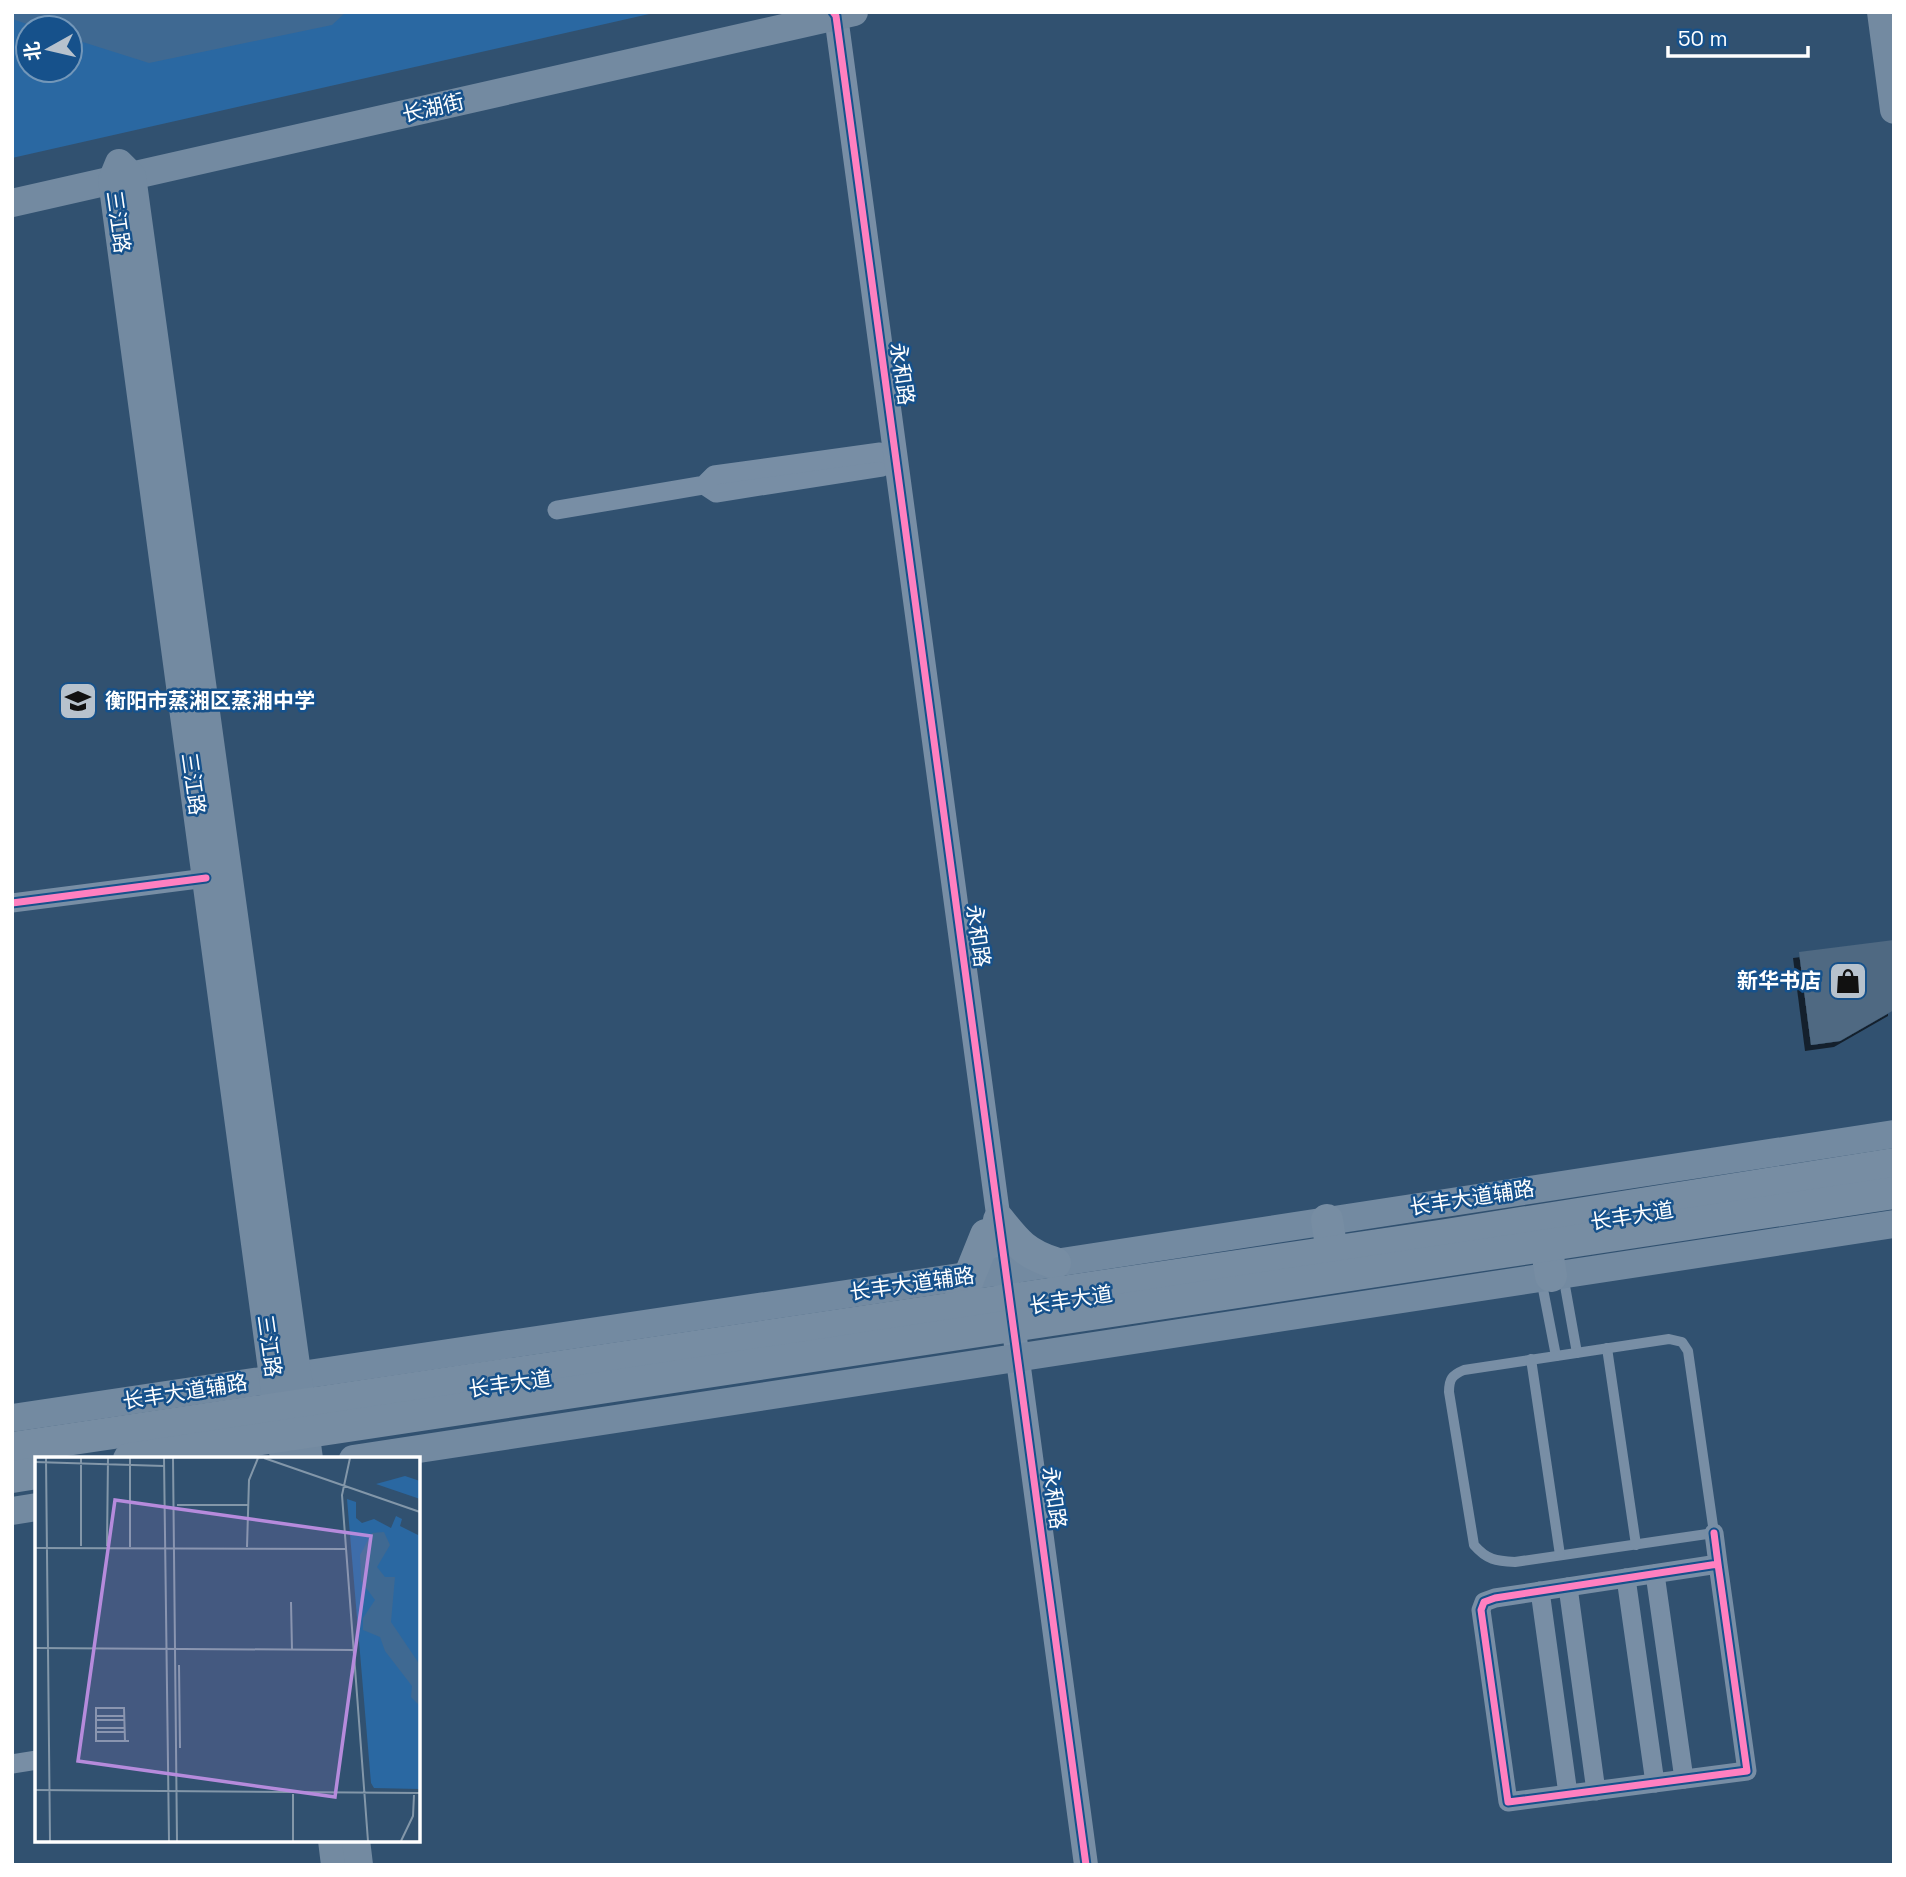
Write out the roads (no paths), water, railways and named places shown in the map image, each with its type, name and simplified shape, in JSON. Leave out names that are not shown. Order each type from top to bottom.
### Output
[{"type":"main road","name":"长湖街","points":[[12,203],[121,173],[788,12]]},
{"type":"main road","points":[[1881,12],[1894,110]]},
{"type":"main road","name":"长湖街","points":[[12,187],[121,173],[834,15]]},
{"type":"main road","name":"三江路","points":[[121,173],[206,878],[291,1419]]},
{"type":"main road","name":"三江路","points":[[121,173],[291,1419]]},
{"type":"main road","name":"长丰大道辅路","points":[[12,1418],[291,1419],[997,1296],[1055,1263],[1894,1135]]},
{"type":"main road","name":"长丰大道","points":[[137,1457],[291,1419],[997,1296],[1332,1252],[1546,1248],[1894,1164]]},
{"type":"main road","name":"长丰大道","points":[[12,1448],[291,1419],[957,1307],[997,1296],[1546,1248],[1894,1193]]},
{"type":"main road","points":[[1327,1220],[1332,1252]]},
{"type":"main road","points":[[366,1457],[1010,1359],[1546,1248],[1894,1224]]},
{"type":"main road","points":[[992,1227],[1037,1257],[1055,1263]]},
{"type":"main road","points":[[992,1227],[997,1296]]},
{"type":"main road","points":[[12,1477],[35,1473]]},
{"type":"main road","points":[[12,1511],[35,1507]]},
{"type":"main road","points":[[332,1842],[335,1865]]},
{"type":"main road","points":[[356,1842],[359,1865]]},
{"type":"street","name":"永和路","points":[[834,15],[886,459],[992,1227]]},
{"type":"street","points":[[556,510],[704,485],[714,475],[886,459]]},
{"type":"street","points":[[12,903],[206,878]]},
{"type":"street","name":"永和路","points":[[997,1296],[1010,1359],[1086,1865]]},
{"type":"street","name":"永和路","points":[[1010,1359],[1070,1865]]},
{"type":"street","points":[[1714,1534],[1747,1771],[1508,1802],[1480,1611],[1484,1602],[1495,1598],[1718,1564]]},
{"type":"street","points":[[1655,1574],[1684,1779]]},
{"type":"street","points":[[1626,1578],[1655,1783]]},
{"type":"street","points":[[1568,1587],[1597,1791]]},
{"type":"street","points":[[1540,1591],[1568,1794]]},
{"type":"street","points":[[12,1763],[35,1760]]},
{"type":"lane","points":[[1546,1248],[1565,1286],[1577,1353]]},
{"type":"lane","points":[[1546,1248],[1543,1289],[1556,1356]]},
{"type":"lane","points":[[1670,1339],[1682,1342],[1688,1351],[1714,1534],[1515,1562],[1496,1561],[1474,1545],[1449,1382],[1454,1374],[1464,1370],[1607,1348],[1670,1339]]},
{"type":"lane","points":[[1607,1348],[1636,1545]]},
{"type":"lane","points":[[1531,1359],[1560,1555]]},
{"type":"place","name":"衡阳市蒸湘区蒸湘中学","points":[[78,701]]},
{"type":"place","name":"新华书店","points":[[1848,981]]}]
